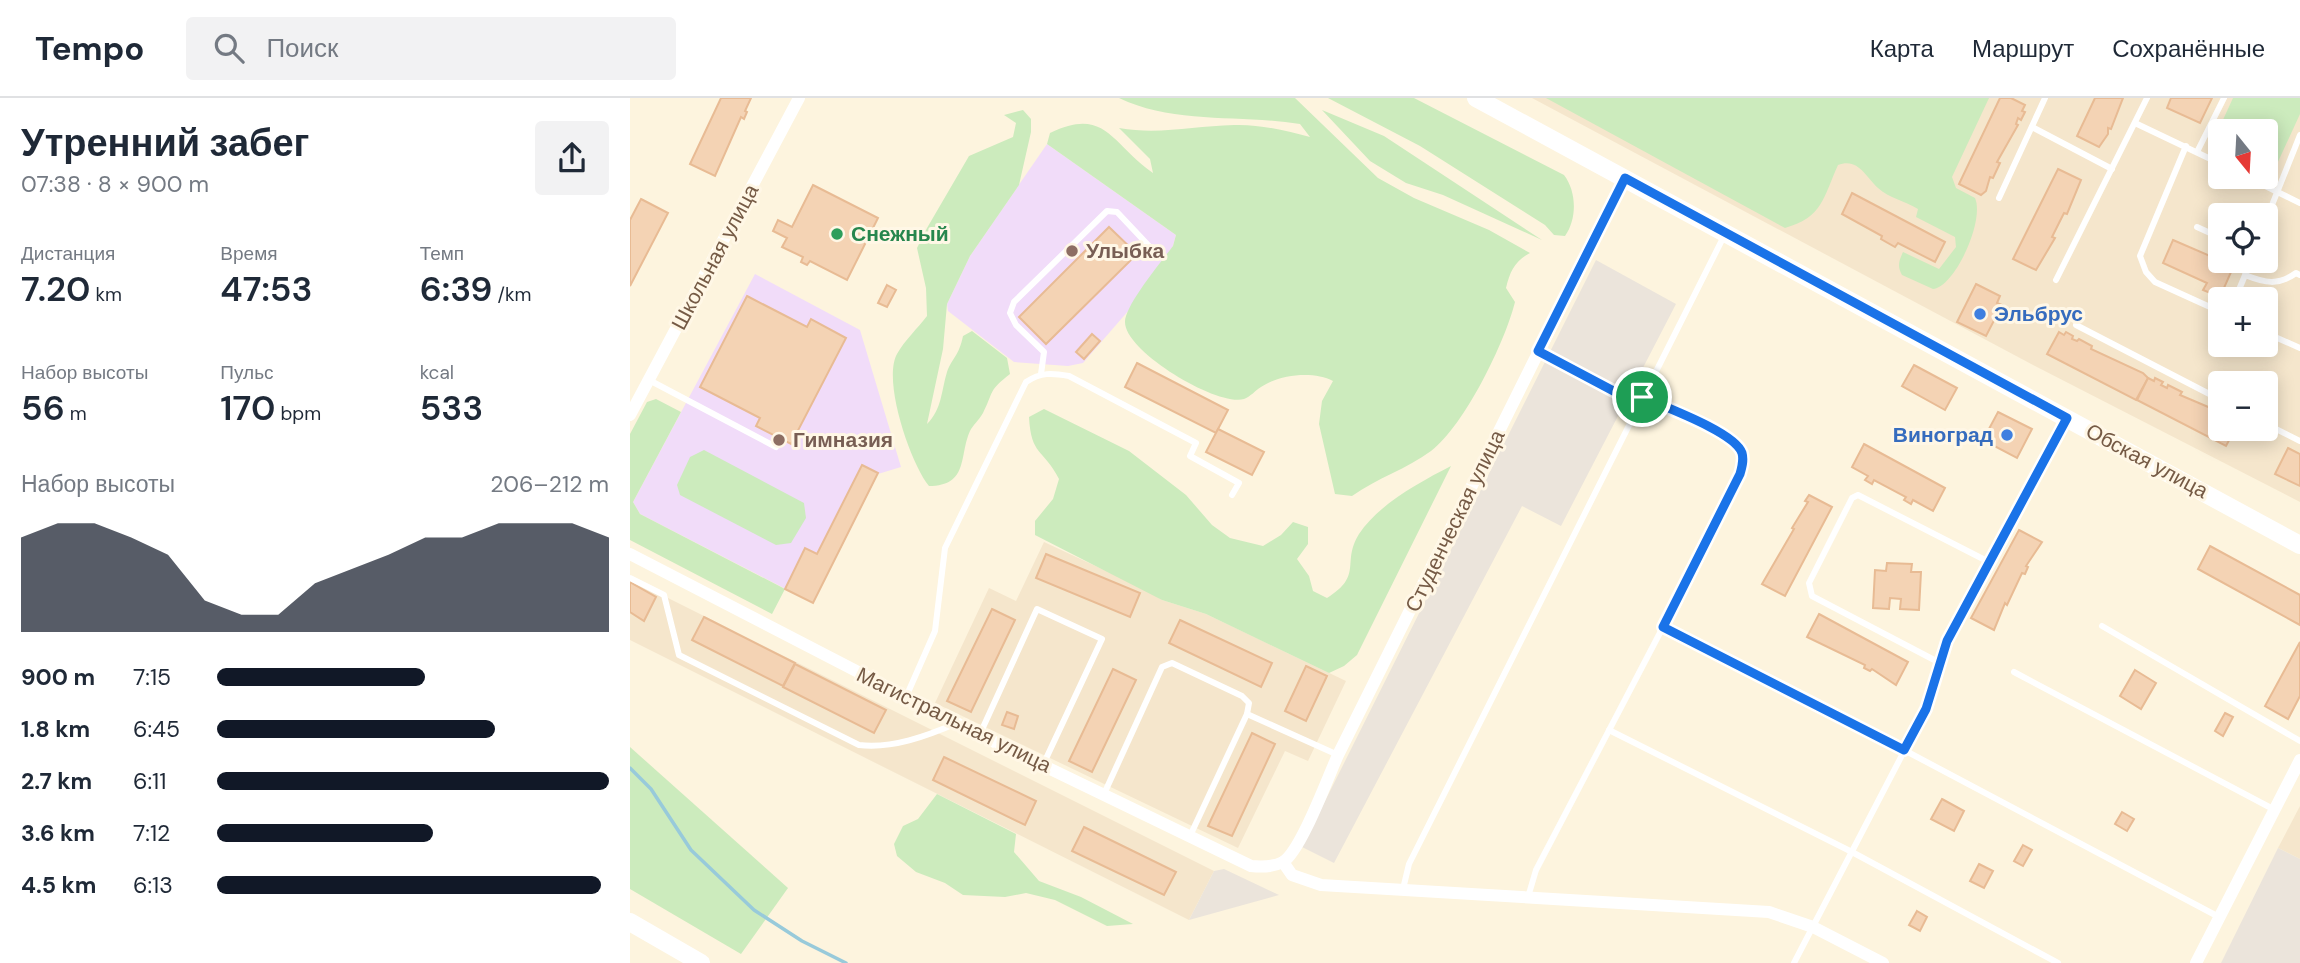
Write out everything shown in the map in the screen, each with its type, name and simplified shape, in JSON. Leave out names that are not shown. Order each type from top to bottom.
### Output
[{"type":"street","name":"Школьная улица","points":[[630,415],[799,98]]},
{"type":"street","name":"Обская улица","points":[[1476,98],[2300,545]]},
{"type":"street","name":"Студенческая улица","points":[[1283,862],[1298,842],[1338,755],[1625,178]]},
{"type":"street","name":"Магистральная улица","points":[[630,554],[980,735],[1251,866],[1266,867],[1283,862]]},
{"type":"street","points":[[2196,963],[2300,760]]},
{"type":"street","points":[[1283,862],[1292,875],[1305,882],[1769,912],[1813,927],[1883,963]]},
{"type":"street","points":[[630,922],[701,963]]},
{"type":"lane","points":[[1998,198],[2045,98]]},
{"type":"lane","points":[[2056,280],[2147,98]]},
{"type":"lane","points":[[2197,152],[2224,98]]},
{"type":"lane","points":[[2135,123],[2208,158]]},
{"type":"lane","points":[[2032,127],[2112,169]]},
{"type":"lane","points":[[2273,203],[2300,135]]},
{"type":"lane","points":[[2186,146],[2140,256],[2146,272],[2155,282],[2208,306]]},
{"type":"lane","points":[[2271,189],[2300,203]]},
{"type":"lane","points":[[1041,374],[1044,352],[1016,326],[1010,313],[1014,302],[1107,211],[1117,212],[1150,247]]},
{"type":"lane","points":[[2197,227],[2208,232]]},
{"type":"lane","points":[[1403,890],[1409,864],[1726,233]]},
{"type":"lane","points":[[2240,287],[2245,275],[2264,283],[2283,283],[2296,273],[2300,275]]},
{"type":"lane","points":[[2076,325],[2208,393]]},
{"type":"lane","points":[[2278,338],[2300,348]]},
{"type":"lane","points":[[1528,897],[1535,870],[1663,627],[1743,463],[1737,444],[1724,435],[1640,400],[1538,351]]},
{"type":"lane","points":[[906,697],[935,631],[945,548],[1026,382],[1041,374],[1069,376],[1196,443],[1190,456],[1238,483],[1232,495]]},
{"type":"lane","points":[[649,380],[776,447]]},
{"type":"lane","points":[[1794,963],[1926,709],[1947,641],[1987,561],[2067,418]]},
{"type":"lane","points":[[2278,430],[2300,441]]},
{"type":"lane","points":[[1940,663],[1812,596],[1809,583],[1853,498],[1858,495],[1987,561]]},
{"type":"lane","points":[[630,578],[664,595],[679,654],[859,745],[871,746],[926,736],[957,723]]},
{"type":"lane","points":[[980,735],[1037,609],[1102,639],[1043,765]]},
{"type":"lane","points":[[2102,626],[2300,741]]},
{"type":"lane","points":[[1663,627],[1904,750],[2219,917]]},
{"type":"lane","points":[[1104,794],[1162,667],[1172,663],[1242,696],[1249,703],[1247,714],[1190,836]]},
{"type":"lane","points":[[2014,672],[2273,809]]},
{"type":"lane","points":[[1247,714],[1338,755]]},
{"type":"lane","points":[[1609,730],[1852,852],[2058,963]]},
{"type":"shaded area","points":[[1532,98],[2300,98],[2300,502],[2035,366]]},
{"type":"shaded area","name":"Улыбка","points":[[1047,144],[1176,235],[1173,246],[1129,310],[1083,363],[1068,366],[1014,362],[948,311],[947,304],[970,256]]},
{"type":"shaded area","points":[[1596,260],[1676,304],[1561,526],[1522,506],[1334,863],[1302,847]]},
{"type":"shaded area","name":"Гимназия","points":[[755,274],[860,330],[901,467],[878,474],[813,603],[640,514],[633,502]]},
{"type":"shaded area","points":[[1044,542],[1145,589],[1162,600],[1206,614],[1346,681],[1308,761],[1285,751],[1238,848],[935,703],[989,588],[1016,601]]},
{"type":"shaded area","points":[[630,579],[1214,871],[1189,920],[630,640]]},
{"type":"shaded area","points":[[2300,806],[2300,859],[2278,848]]},
{"type":"shaded area","points":[[2278,848],[2300,859],[2300,963],[2221,963]]},
{"type":"shaded area","points":[[1224,869],[1279,895],[1189,920],[1214,871]]},
{"type":"green space","points":[[1119,98],[1295,98],[1378,178],[1414,198],[1489,230],[1530,253],[1517,263],[1509,276],[1506,288],[1515,302],[1482,382],[1457,422],[1431,451],[1352,496],[1335,494],[1319,424],[1322,401],[1333,381],[1316,376],[1297,375],[1269,383],[1244,399],[1231,399],[1214,395],[1175,375],[1140,348],[1129,334],[1125,322],[1127,314],[1137,294],[1173,246],[1176,235],[1047,144],[1050,133],[1069,126],[1096,126],[1117,140],[1153,173],[1150,159],[1119,128],[1162,130],[1244,125],[1273,128],[1310,137],[1300,124],[1163,112]]},
{"type":"green space","points":[[1328,98],[1414,98],[1564,175],[1571,189],[1574,206],[1569,229],[1565,236],[1554,235],[1545,225],[1420,146]]},
{"type":"green space","points":[[1546,98],[1989,98],[1952,177],[1956,188],[1975,198],[1976,221],[1972,236],[1959,265],[1942,285],[1933,289],[1902,275],[1899,266],[1903,252],[1939,269],[1956,247],[1955,237],[1916,217],[1918,209],[1882,191],[1856,166],[1845,163],[1838,165],[1825,197],[1815,212],[1785,228]]},
{"type":"green space","points":[[2233,98],[2300,98],[2300,114],[2278,162],[2278,119],[2223,119]]},
{"type":"green space","points":[[1023,110],[1031,119],[1031,132],[1019,185],[970,256],[947,304],[943,349],[927,424],[938,406],[947,372],[960,348],[963,336],[972,331],[1007,358],[1010,374],[992,392],[983,413],[970,431],[957,475],[942,485],[929,486],[907,442],[893,383],[893,367],[897,354],[927,316],[926,288],[917,248],[969,156],[1013,137],[1016,123],[1004,115]]},
{"type":"green space","points":[[1322,110],[1384,136],[1542,240],[1443,195],[1406,183],[1370,161]]},
{"type":"green space","points":[[656,399],[681,412],[633,502],[640,514],[785,589],[772,614],[630,540],[630,434],[647,402]]},
{"type":"green space","points":[[1044,409],[1129,451],[1186,495],[1212,525],[1230,538],[1263,546],[1281,535],[1293,522],[1308,527],[1308,544],[1297,559],[1309,576],[1313,591],[1327,598],[1338,590],[1349,575],[1354,544],[1367,523],[1401,495],[1451,466],[1357,655],[1344,666],[1329,673],[1206,614],[1162,600],[1035,535],[1035,521],[1053,499],[1059,479],[1035,446],[1030,430],[1029,417]]},
{"type":"green space","points":[[704,450],[804,503],[806,518],[791,543],[776,545],[680,495],[677,485],[690,457]]},
{"type":"green space","points":[[630,747],[788,888],[741,954],[630,889]]},
{"type":"green space","points":[[937,794],[1016,834],[1014,852],[1039,881],[1081,897],[1133,924],[1107,926],[1055,900],[1026,893],[1005,897],[963,895],[945,883],[916,872],[897,856],[894,844],[903,826],[918,819]]},
{"type":"building","points":[[721,98],[751,98],[744,119],[741,117],[715,176],[690,164]]},
{"type":"building","points":[[2000,98],[2011,98],[2025,105],[2022,111],[2025,112],[2021,120],[2018,118],[2018,125],[1997,162],[2000,163],[1993,178],[1990,177],[1986,191],[1981,195],[1959,184]]},
{"type":"building","points":[[2095,98],[2123,98],[2111,129],[2108,128],[2108,134],[2099,147],[2077,136]]},
{"type":"building","points":[[2171,98],[2212,98],[2200,123],[2167,108]]},
{"type":"building","points":[[2058,169],[2081,180],[2067,214],[2064,213],[2052,237],[2055,238],[2036,270],[2013,259]]},
{"type":"building","points":[[813,185],[878,218],[847,280],[810,261],[807,265],[801,262],[803,257],[782,247],[787,238],[773,231],[778,220],[792,227]]},
{"type":"building","points":[[1852,193],[1945,242],[1935,262],[1898,243],[1895,247],[1881,239],[1882,236],[1842,214]]},
{"type":"building","points":[[641,199],[668,213],[630,286],[630,220]]},
{"type":"building","points":[[1109,227],[1137,254],[1046,344],[1019,317]]},
{"type":"building","points":[[2173,240],[2208,255],[2208,273],[2231,273],[2224,287],[2208,287],[2208,292],[2203,290],[2207,283],[2163,263]]},
{"type":"building","name":"Эльбрус","points":[[1976,284],[2000,296],[1997,303],[2002,305],[1986,336],[1957,322]]},
{"type":"building","points":[[887,285],[896,290],[887,307],[878,303]]},
{"type":"building","points":[[747,296],[807,327],[811,319],[846,338],[791,444],[756,426],[760,418],[700,387]]},
{"type":"building","points":[[2059,332],[2064,335],[2066,332],[2073,336],[2072,339],[2079,339],[2092,346],[2091,349],[2143,373],[2148,378],[2136,400],[2047,354]]},
{"type":"building","points":[[1092,334],[1100,341],[1084,359],[1076,352]]},
{"type":"building","points":[[1137,363],[1228,410],[1216,433],[1125,387]]},
{"type":"building","points":[[1914,365],[1957,388],[1945,410],[1902,386]]},
{"type":"building","points":[[2148,378],[2163,382],[2161,385],[2167,388],[2168,385],[2182,392],[2180,395],[2208,407],[2208,437],[2137,400]]},
{"type":"building","name":"Виноград","points":[[1998,412],[2032,429],[2017,458],[1983,440]]},
{"type":"building","points":[[1218,429],[1264,452],[1252,475],[1206,452]]},
{"type":"building","points":[[2216,441],[2229,441],[2226,446]]},
{"type":"building","points":[[1864,444],[1945,488],[1933,511],[1913,500],[1911,504],[1904,500],[1906,497],[1874,480],[1872,484],[1865,480],[1868,476],[1852,467]]},
{"type":"building","points":[[2288,448],[2300,454],[2300,486],[2275,474]]},
{"type":"building","points":[[862,465],[878,473],[813,603],[785,589],[805,548],[817,554]]},
{"type":"building","points":[[1809,495],[1832,507],[1785,596],[1762,584],[1794,529],[1792,528],[1808,502],[1805,501]]},
{"type":"building","points":[[2019,530],[2042,542],[2026,566],[2028,567],[2025,574],[2022,573],[2007,605],[2005,603],[1994,630],[1971,618]]},
{"type":"building","points":[[2210,546],[2300,595],[2300,625],[2198,569]]},
{"type":"building","points":[[1046,554],[1140,593],[1130,617],[1036,578]]},
{"type":"building","points":[[1887,563],[1912,564],[1911,572],[1921,572],[1919,610],[1900,609],[1901,599],[1890,598],[1889,609],[1873,608],[1875,570],[1886,571]]},
{"type":"building","points":[[630,582],[656,597],[644,621],[630,612]]},
{"type":"building","points":[[992,609],[1015,620],[971,712],[947,701]]},
{"type":"building","points":[[1819,614],[1908,662],[1896,685],[1872,669],[1870,671],[1864,668],[1865,665],[1807,637]]},
{"type":"building","points":[[704,617],[795,663],[783,686],[692,640]]},
{"type":"building","points":[[1180,620],[1272,663],[1261,687],[1169,643]]},
{"type":"building","points":[[2300,642],[2300,696],[2288,719],[2265,706]]},
{"type":"building","points":[[795,664],[886,710],[874,733],[783,687]]},
{"type":"building","points":[[1306,666],[1327,676],[1306,721],[1285,711]]},
{"type":"building","points":[[1113,669],[1136,680],[1092,772],[1069,761]]},
{"type":"building","points":[[2135,670],[2156,683],[2141,709],[2120,696]]},
{"type":"building","points":[[1007,712],[1018,716],[1014,729],[1002,725]]},
{"type":"building","points":[[2225,713],[2233,717],[2223,736],[2215,731]]},
{"type":"building","points":[[1252,733],[1275,744],[1232,836],[1208,826]]},
{"type":"building","points":[[944,757],[1036,801],[1025,825],[933,780]]},
{"type":"building","points":[[1942,799],[1964,811],[1954,831],[1931,819]]},
{"type":"building","points":[[2122,812],[2134,819],[2127,831],[2115,824]]},
{"type":"building","points":[[1084,827],[1176,872],[1164,895],[1072,851]]},
{"type":"building","points":[[2023,845],[2032,850],[2023,866],[2014,861]]},
{"type":"building","points":[[1979,864],[1993,871],[1984,888],[1970,881]]},
{"type":"building","points":[[1917,911],[1927,917],[1920,931],[1909,925]]},
{"type":"waterway","points":[[630,768],[651,789],[691,850],[754,910],[802,941],[846,963]]},
{"type":"place","name":"Снежный","points":[[837,234]]},
{"type":"place","name":"Улыбка","points":[[1072,251]]},
{"type":"place","name":"Эльбрус","points":[[1980,314]]},
{"type":"place","name":"Виноград","points":[[2007,435]]},
{"type":"place","name":"Гимназия","points":[[779,440]]},
{"type":"route","points":[[1625,178],[2067,418],[1987,561],[1947,641],[1926,709],[1904,750],[1663,627],[1740,474],[1743,463],[1737,444],[1724,435],[1642,397],[1638,404],[1538,351],[1625,178]]}]
